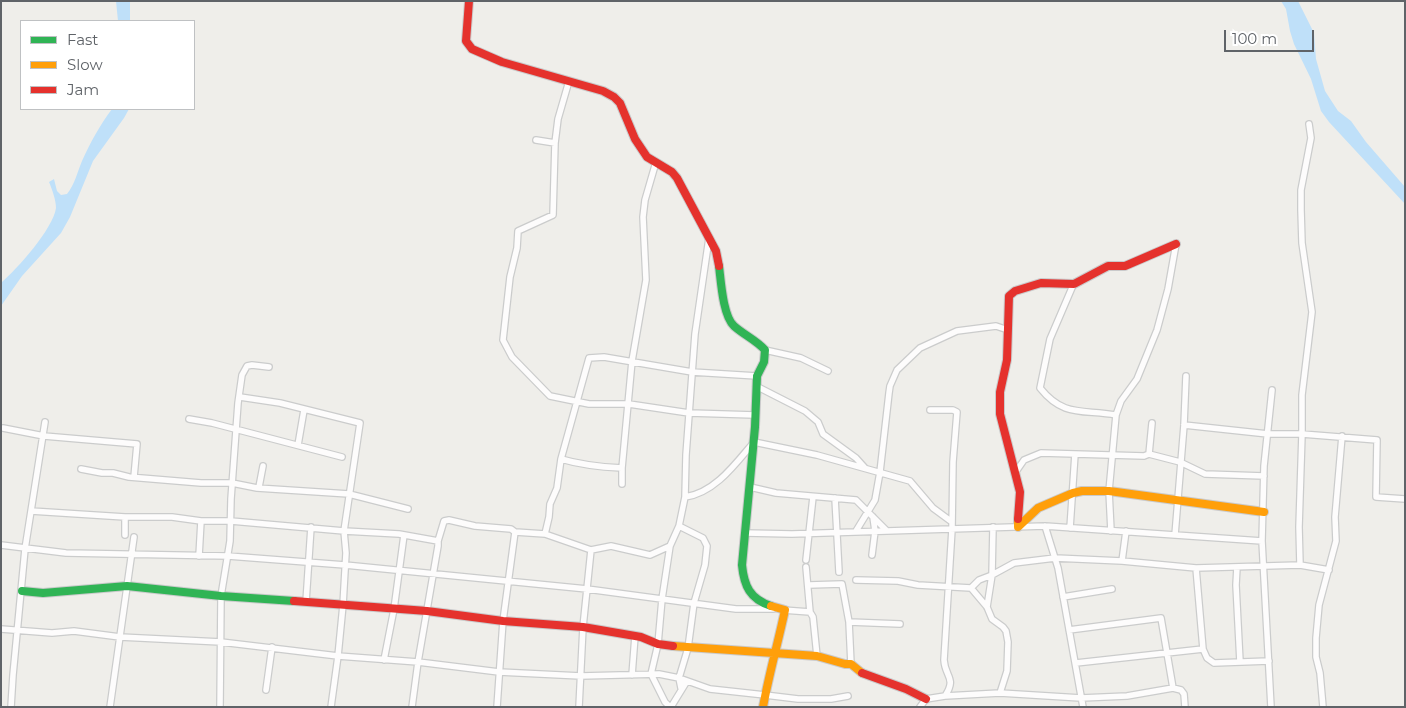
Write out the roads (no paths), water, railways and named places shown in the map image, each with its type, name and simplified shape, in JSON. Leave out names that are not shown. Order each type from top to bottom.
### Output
[{"type":"street","points":[[470,1],[466,41],[472,49],[502,62],[603,91],[620,103],[635,139],[647,157],[672,172],[677,178],[709,236],[716,251],[727,314],[733,325],[759,343],[765,350],[801,358],[828,371]]},
{"type":"street","points":[[568,81],[558,119],[555,143],[553,215],[518,231],[517,248],[510,277],[503,340],[512,357],[550,396],[589,404],[629,404],[689,413],[755,415]]},
{"type":"street","points":[[1300,565],[1302,395],[1312,312],[1302,243],[1300,210],[1301,190],[1311,138],[1310,124]]},
{"type":"street","points":[[536,140],[555,143]]},
{"type":"street","points":[[622,484],[632,361],[646,280],[643,217],[645,200],[656,162]]},
{"type":"street","points":[[687,681],[671,707],[665,702],[651,674],[658,644],[670,546],[679,526],[685,497],[686,455],[695,334],[709,236]]},
{"type":"street","points":[[1018,527],[1020,492],[1000,414],[1000,392],[1007,360],[1009,296],[1015,291],[1041,283],[1074,284],[1108,266],[1125,266],[1176,244]]},
{"type":"street","points":[[1111,530],[1109,491],[1116,415],[1121,402],[1138,379],[1157,330],[1168,289],[1176,244]]},
{"type":"street","points":[[1074,284],[1050,340],[1040,388],[1045,395],[1062,408],[1073,412],[1116,415]]},
{"type":"street","points":[[856,531],[875,500],[890,386],[897,370],[920,348],[957,331],[996,326],[1008,330]]},
{"type":"street","points":[[765,350],[764,362],[757,376],[756,386],[754,442],[742,581],[749,594],[763,605],[785,610]]},
{"type":"street","points":[[545,534],[550,504],[557,488],[561,459],[589,358],[604,357],[692,372],[757,376]]},
{"type":"street","points":[[220,707],[221,596],[228,556],[236,430],[242,375],[247,366],[269,367]]},
{"type":"street","points":[[1175,535],[1186,376]]},
{"type":"street","points":[[756,386],[805,411],[818,422],[823,434],[856,458],[865,468]]},
{"type":"street","points":[[1272,390],[1264,476],[1262,541],[1272,707]]},
{"type":"street","points":[[240,397],[280,403],[360,423],[344,531],[346,565],[338,656],[331,707]]},
{"type":"street","points":[[298,444],[304,410]]},
{"type":"street","points":[[930,410],[953,410],[957,412],[944,660],[944,666],[951,680],[951,688],[945,696]]},
{"type":"street","points":[[189,419],[298,444],[342,457]]},
{"type":"street","points":[[11,707],[25,549],[45,422]]},
{"type":"street","points":[[1149,454],[1152,423]]},
{"type":"street","points":[[1184,425],[1268,434],[1342,436],[1376,440],[1376,497],[1405,499]]},
{"type":"street","points":[[2,428],[44,436],[137,444],[134,477]]},
{"type":"street","points":[[1323,707],[1320,673],[1316,658],[1316,638],[1319,605],[1336,541],[1335,517],[1342,436]]},
{"type":"street","points":[[754,442],[817,455],[910,481],[933,508],[952,525]]},
{"type":"street","points":[[685,497],[694,496],[711,486],[726,474],[754,442]]},
{"type":"street","points":[[1015,473],[1024,460],[1041,453],[1144,456],[1149,454],[1180,462],[1205,474],[1264,476]]},
{"type":"street","points":[[1070,528],[1075,454]]},
{"type":"street","points":[[561,459],[582,464],[622,468]]},
{"type":"street","points":[[259,487],[263,466]]},
{"type":"street","points":[[81,469],[129,477],[201,483],[232,483],[349,494],[408,510]]},
{"type":"street","points":[[750,487],[776,493],[856,500],[886,530]]},
{"type":"street","points":[[1018,527],[1038,508],[1082,491],[1109,491],[1264,512]]},
{"type":"street","points":[[806,560],[813,497]]},
{"type":"street","points":[[834,498],[839,572]]},
{"type":"street","points":[[31,512],[231,521],[311,527],[438,541]]},
{"type":"street","points":[[125,517],[125,535]]},
{"type":"street","points":[[872,555],[875,531],[873,517]]},
{"type":"street","points":[[412,707],[438,541],[444,521],[449,520],[515,532],[545,534],[591,550],[612,546],[650,555],[670,546]]},
{"type":"street","points":[[199,556],[201,521]]},
{"type":"street","points":[[745,532],[875,531],[952,525],[993,528],[1045,526],[1262,541]]},
{"type":"street","points":[[679,526],[703,538],[707,546],[705,565],[694,603],[688,648],[679,678],[681,688]]},
{"type":"street","points":[[1045,526],[1055,558],[1083,707]]},
{"type":"street","points":[[306,602],[311,527]]},
{"type":"street","points":[[986,607],[992,575],[993,528]]},
{"type":"street","points":[[497,707],[508,582],[515,532]]},
{"type":"street","points":[[1122,561],[1126,532]]},
{"type":"street","points":[[110,707],[134,536]]},
{"type":"street","points":[[384,660],[394,609],[404,536]]},
{"type":"street","points":[[1,545],[66,553],[228,556],[346,565],[587,589],[736,609],[810,612]]},
{"type":"street","points":[[579,707],[583,627],[591,550]]},
{"type":"street","points":[[856,580],[898,581],[948,588],[972,588],[979,580],[1014,563],[1055,558],[1122,561],[1196,568],[1300,565],[1329,570]]},
{"type":"street","points":[[806,567],[810,612],[813,618],[817,656]]},
{"type":"street","points":[[1237,567],[1236,585],[1240,662]]},
{"type":"street","points":[[1196,568],[1203,649],[1207,658],[1214,664],[1269,661]]},
{"type":"street","points":[[809,585],[842,584],[849,622],[851,664]]},
{"type":"street","points":[[22,590],[43,593],[127,586],[221,596],[427,611],[504,621],[583,627],[635,636],[658,644],[688,648],[817,656],[851,664],[860,672],[906,689],[926,699],[1000,693],[1081,698],[1127,696],[1173,688],[1181,690],[1184,694],[1185,707]]},
{"type":"street","points":[[972,588],[992,619],[1006,630],[1008,642],[1007,671],[1000,693]]},
{"type":"street","points":[[1063,597],[1112,589]]},
{"type":"street","points":[[763,707],[769,673],[776,654],[785,610]]},
{"type":"street","points":[[1070,630],[1160,618],[1173,688]]},
{"type":"street","points":[[849,622],[900,624]]},
{"type":"street","points":[[1,630],[52,633],[74,631],[120,637],[221,642],[499,672],[581,676],[659,674],[679,678],[710,689],[798,699],[848,696]]},
{"type":"street","points":[[632,674],[635,636]]},
{"type":"street","points":[[266,690],[272,648]]},
{"type":"street","points":[[1076,663],[1203,649]]},
{"type":"street","points":[[920,707],[926,699]]},
{"type":"water","points":[[116,1],[130,1],[130,20],[118,20]]},
{"type":"water","points":[[1281,1],[1298,1],[1314,33],[1316,59],[1325,91],[1338,111],[1351,121],[1366,142],[1405,187],[1405,204],[1321,111],[1311,79],[1294,44],[1286,9]]},
{"type":"water","points":[[111,110],[128,110],[93,161],[70,217],[61,233],[22,276],[1,306],[1,283],[33,248],[53,217],[56,205],[49,182],[54,179],[57,191],[61,195],[67,194],[103,121]]}]
